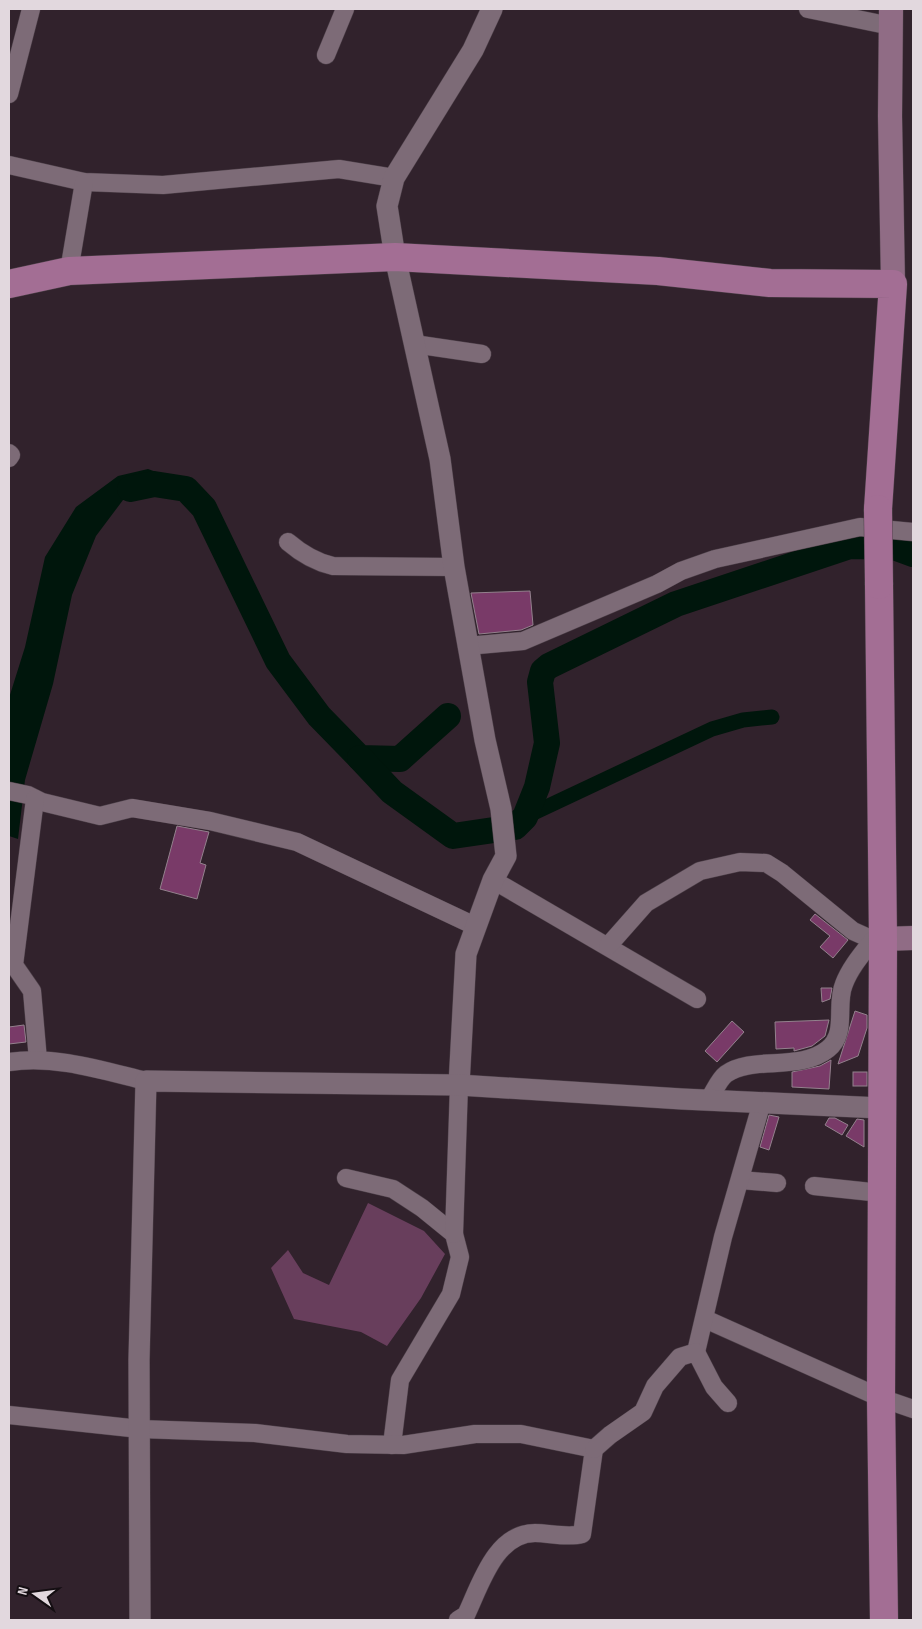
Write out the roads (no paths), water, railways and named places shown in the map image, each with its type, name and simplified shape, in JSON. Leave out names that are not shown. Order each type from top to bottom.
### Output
[{"type":"main road","points":[[884,1620],[881,1398],[881,1108],[878,940],[878,509],[893,284],[890,116],[891,17]]},
{"type":"main road","points":[[9,284],[69,271],[395,257],[658,271],[770,283],[893,284]]},
{"type":"main road","points":[[878,940],[913,938]]},
{"type":"street","points":[[9,94],[31,9]]},
{"type":"street","points":[[326,55],[345,9]]},
{"type":"street","points":[[392,1445],[400,1380],[451,1294],[460,1257],[454,1234],[466,954],[493,880],[506,856],[501,809],[485,740],[467,646],[454,567],[440,459],[395,257],[387,206],[394,178],[473,50],[492,9]]},
{"type":"street","points":[[808,9],[891,17]]},
{"type":"street","points":[[9,165],[84,182],[163,184],[339,169],[394,178]]},
{"type":"street","points":[[69,271],[84,182]]},
{"type":"street","points":[[414,344],[482,354]]},
{"type":"street","points":[[9,453],[11,455],[9,458]]},
{"type":"street","points":[[467,646],[523,641],[657,584],[681,571],[715,559],[860,527],[913,532]]},
{"type":"street","points":[[288,542],[299,552],[317,562],[333,566],[454,567]]},
{"type":"street","points":[[9,791],[100,816],[132,808],[200,819],[297,842],[475,926]]},
{"type":"street","points":[[31,797],[14,965],[32,991],[38,1060]]},
{"type":"street","points":[[608,946],[646,903],[700,871],[740,862],[766,863],[782,872],[854,931],[878,940],[853,966],[843,986],[838,1038],[828,1049],[810,1059],[744,1067],[726,1074],[709,1099]]},
{"type":"street","points":[[493,880],[697,999]]},
{"type":"street","points":[[9,1062],[62,1061],[146,1081],[459,1085],[881,1108]]},
{"type":"street","points":[[140,1620],[139,1360],[146,1081]]},
{"type":"street","points":[[728,1403],[714,1387],[696,1352],[723,1238],[762,1102]]},
{"type":"street","points":[[346,1178],[393,1189],[422,1208],[454,1234]]},
{"type":"street","points":[[740,1180],[777,1183]]},
{"type":"street","points":[[814,1186],[881,1193]]},
{"type":"street","points":[[705,1319],[881,1398],[913,1409]]},
{"type":"street","points":[[458,1620],[466,1615],[491,1565],[512,1538],[532,1533],[582,1534],[594,1449],[610,1435],[627,1425],[643,1412],[656,1386],[680,1357],[696,1352]]},
{"type":"street","points":[[9,1415],[140,1429],[256,1433],[346,1444],[392,1445],[475,1434],[521,1434],[594,1449]]},
{"type":"waterway","points":[[130,489],[154,484],[186,489],[204,508],[278,661],[319,716],[360,758],[400,759],[448,716]]},
{"type":"waterway","points":[[360,758],[392,792],[453,836],[515,827],[525,817],[537,787],[547,743],[540,682],[543,671],[549,666],[676,604],[850,546],[894,547],[913,554]]},
{"type":"waterway","points":[[525,817],[712,729],[743,720],[772,717]]}]
